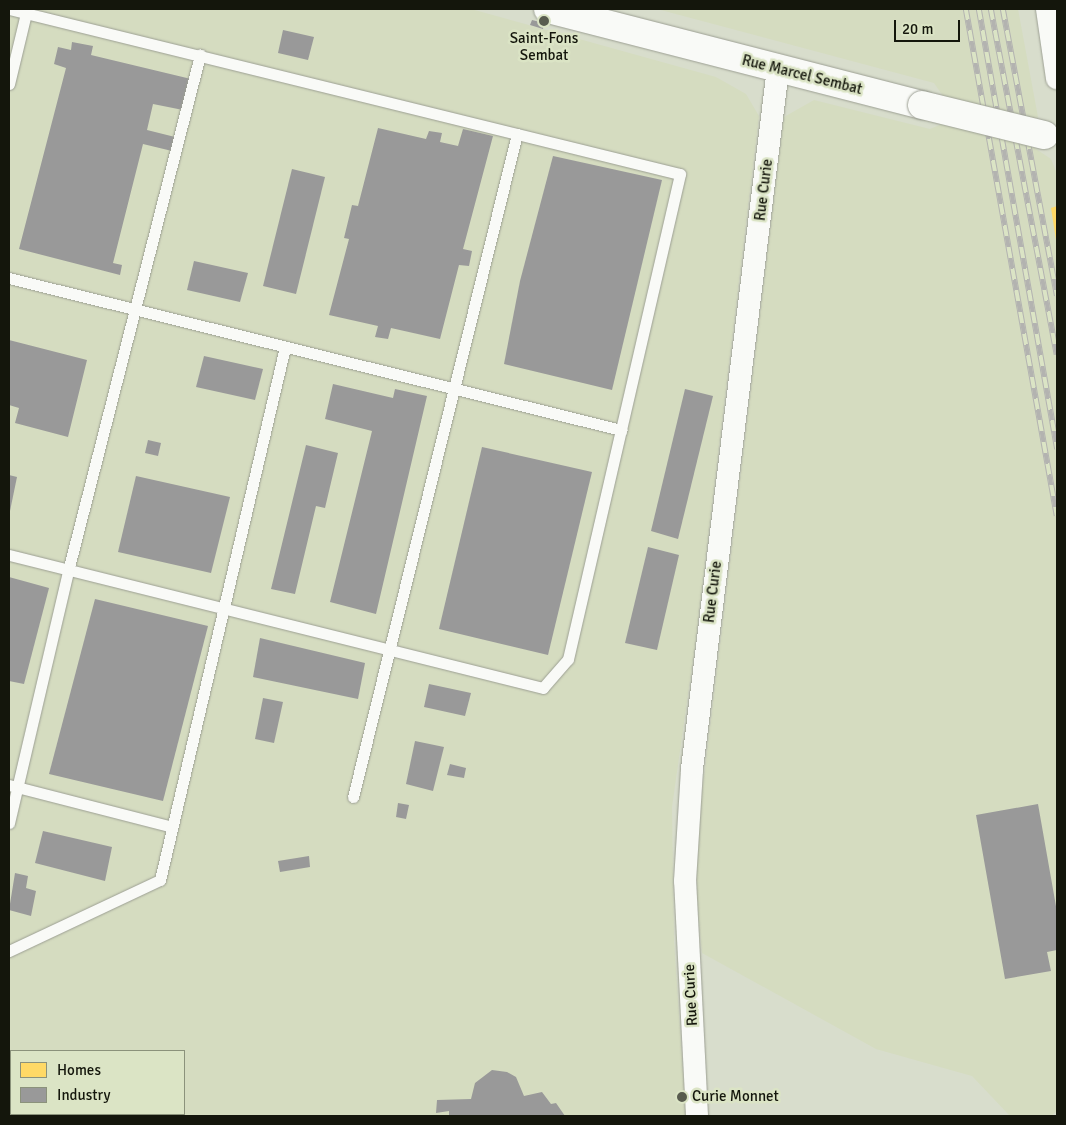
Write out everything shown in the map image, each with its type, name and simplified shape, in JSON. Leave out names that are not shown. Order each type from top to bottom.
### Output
[{"type":"main road","name":"Rue Marcel Sembat","points":[[548,9],[1051,137]]},
{"type":"street","points":[[1047,9],[1057,78]]},
{"type":"street","name":"Rue Curie","points":[[697,1116],[685,881],[692,769],[778,69]]},
{"type":"lane","points":[[9,9],[680,174],[568,659],[543,688],[9,555]]},
{"type":"lane","points":[[9,84],[26,13]]},
{"type":"lane","points":[[9,823],[14,787],[68,570],[137,310],[200,55]]},
{"type":"lane","points":[[353,796],[517,134]]},
{"type":"lane","points":[[9,278],[621,430]]},
{"type":"lane","points":[[9,951],[160,880],[285,347]]},
{"type":"lane","points":[[14,787],[172,827]]},
{"type":"shaded area","points":[[9,9],[471,9],[716,77],[746,94],[759,116],[695,645],[672,807],[674,941],[686,1116],[9,1116]]},
{"type":"shaded area","points":[[657,9],[1018,9],[1038,117],[1029,121],[1033,147],[1051,159],[1057,174],[1057,1111],[1051,1116],[1010,1116],[972,1076],[876,1049],[702,953],[697,900],[697,835],[784,117],[814,100],[930,129],[942,124],[945,99],[934,83]]},
{"type":"building: Homes","points":[[1057,206],[1057,240],[1056,240],[1051,208]]},
{"type":"building: Industry","points":[[532,20],[544,23],[543,29],[530,25]]},
{"type":"building: Industry","points":[[283,30],[314,37],[308,60],[278,53]]},
{"type":"building: Industry","points":[[72,42],[93,46],[91,55],[191,79],[183,110],[153,104],[147,130],[175,137],[172,151],[143,144],[113,263],[122,265],[120,275],[19,249],[66,68],[54,64],[58,47],[71,50]]},
{"type":"building: Industry","points":[[378,128],[426,139],[429,131],[442,133],[440,142],[458,146],[463,129],[493,136],[463,249],[472,251],[469,266],[459,265],[440,339],[391,328],[388,339],[375,337],[378,326],[329,315],[349,239],[344,238],[352,205],[358,206]]},
{"type":"building: Industry","points":[[553,156],[662,180],[612,390],[504,364],[520,281]]},
{"type":"building: Industry","points":[[292,169],[325,177],[296,294],[263,286]]},
{"type":"building: Industry","points":[[194,261],[248,273],[240,302],[187,290]]},
{"type":"building: Industry","points":[[9,340],[87,360],[68,437],[15,423],[19,408],[9,405]]},
{"type":"building: Industry","points":[[204,356],[263,369],[255,400],[196,387]]},
{"type":"building: Industry","points":[[333,384],[393,398],[395,389],[427,396],[376,614],[330,602],[372,431],[325,419]]},
{"type":"building: Industry","points":[[685,389],[713,396],[678,539],[651,531]]},
{"type":"building: Industry","points":[[148,440],[161,443],[158,456],[145,453]]},
{"type":"building: Industry","points":[[306,445],[338,453],[325,508],[316,506],[295,594],[271,589]]},
{"type":"building: Industry","points":[[482,447],[592,472],[548,655],[439,629]]},
{"type":"building: Industry","points":[[9,475],[17,477],[10,511],[9,511]]},
{"type":"building: Industry","points":[[136,476],[230,497],[211,573],[118,552]]},
{"type":"building: Industry","points":[[648,547],[679,555],[657,650],[625,643]]},
{"type":"building: Industry","points":[[9,577],[49,588],[24,684],[9,681]]},
{"type":"building: Industry","points":[[95,599],[208,626],[163,801],[49,774]]},
{"type":"building: Industry","points":[[260,638],[365,663],[358,699],[253,677]]},
{"type":"building: Industry","points":[[429,684],[471,693],[465,716],[424,707]]},
{"type":"building: Industry","points":[[263,698],[283,702],[274,743],[255,739]]},
{"type":"building: Industry","points":[[415,741],[444,747],[433,791],[406,784]]},
{"type":"building: Industry","points":[[450,764],[466,768],[464,778],[447,775]]},
{"type":"building: Industry","points":[[398,803],[409,805],[406,819],[396,817]]},
{"type":"building: Industry","points":[[1038,804],[1057,912],[1057,950],[1047,952],[1051,971],[1005,979],[976,815]]},
{"type":"building: Industry","points":[[43,831],[112,847],[105,881],[35,863]]},
{"type":"building: Industry","points":[[309,856],[310,867],[280,872],[278,861]]},
{"type":"building: Industry","points":[[15,873],[28,876],[26,888],[36,891],[31,916],[9,910]]},
{"type":"building: Industry","points":[[492,1070],[507,1072],[516,1077],[524,1096],[542,1092],[551,1104],[556,1103],[565,1116],[449,1116],[449,1111],[436,1113],[437,1100],[471,1099],[475,1083]]},
{"type":"railway","points":[[966,9],[1057,516]]},
{"type":"railway","points":[[979,9],[1057,449]]},
{"type":"railway","points":[[991,9],[1057,355]]},
{"type":"railway","points":[[1003,9],[1057,296]]},
{"type":"place","name":"Saint-Fons Sembat","points":[[544,21]]},
{"type":"place","name":"Curie Monnet","points":[[682,1097]]}]
